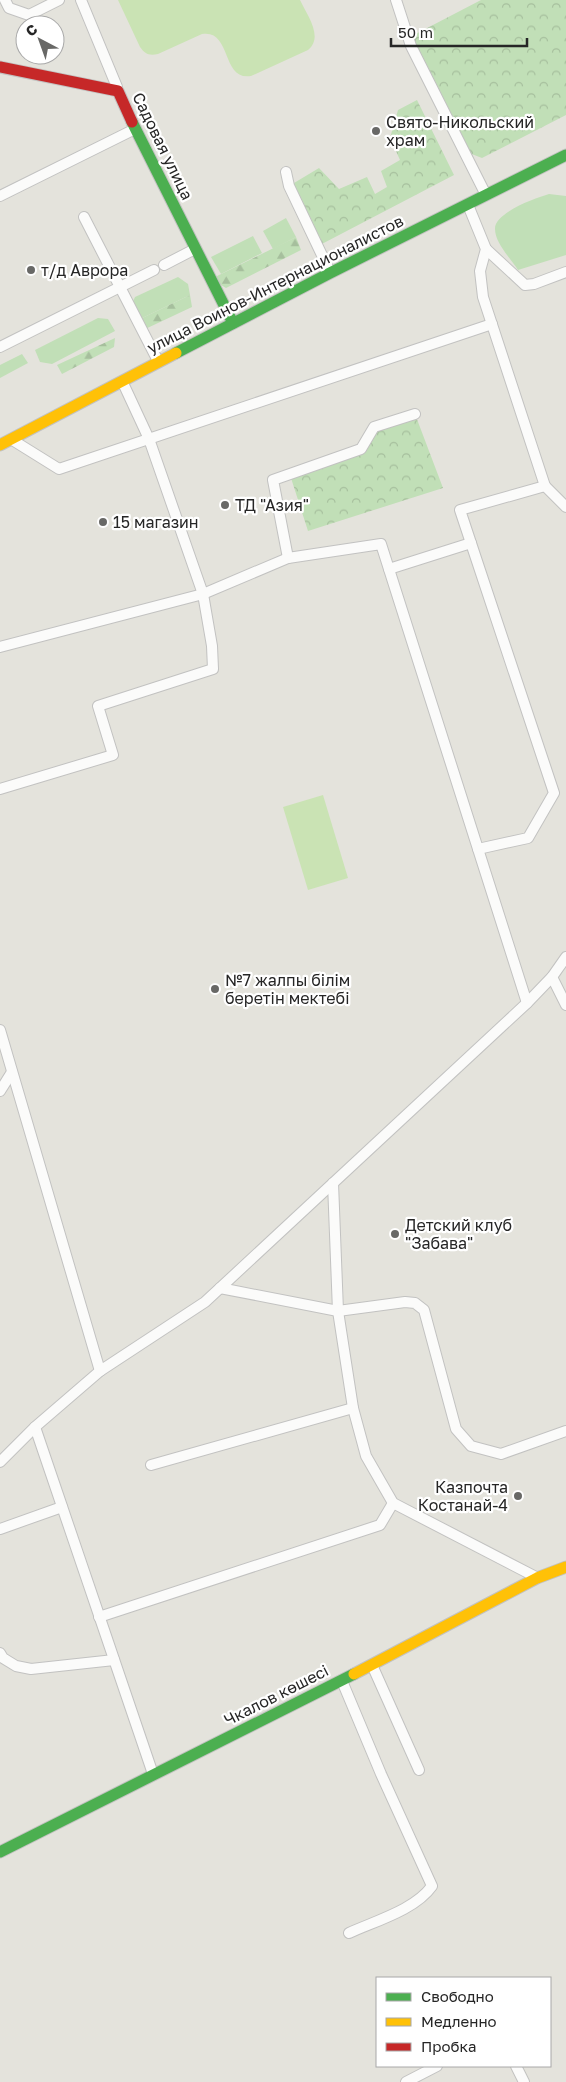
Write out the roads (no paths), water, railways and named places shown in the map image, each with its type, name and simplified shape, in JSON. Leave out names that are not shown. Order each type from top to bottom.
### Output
[{"type":"street","name":"Садовая улица","points":[[0,67],[118,91],[234,323]]},
{"type":"street","name":"улица Воинов-Интернационалистов","points":[[0,445],[330,272],[566,155]]},
{"type":"street","name":"Чкалов көшесі","points":[[0,1852],[342,1680],[537,1578],[566,1567]]},
{"type":"lane","points":[[5,0],[9,8],[30,15],[59,0]]},
{"type":"lane","points":[[81,0],[118,91]]},
{"type":"lane","points":[[396,0],[411,46],[486,195]]},
{"type":"lane","points":[[0,196],[136,129]]},
{"type":"lane","points":[[286,172],[289,186],[330,272]]},
{"type":"lane","points":[[467,205],[486,249],[525,285],[534,284],[566,272]]},
{"type":"lane","points":[[84,217],[158,362]]},
{"type":"lane","points":[[164,265],[196,249]]},
{"type":"lane","points":[[486,249],[480,271],[483,297],[545,486],[566,507]]},
{"type":"lane","points":[[0,347],[154,270]]},
{"type":"lane","points":[[11,439],[59,469],[492,324]]},
{"type":"lane","points":[[0,789],[113,756],[98,706],[214,669],[203,594],[149,439],[122,382]]},
{"type":"lane","points":[[288,558],[273,480],[361,449],[374,427],[415,414]]},
{"type":"lane","points":[[478,850],[528,838],[554,793],[460,510],[545,486]]},
{"type":"lane","points":[[0,648],[203,594],[288,558],[381,544],[528,1003]]},
{"type":"lane","points":[[389,569],[471,544]]},
{"type":"lane","points":[[0,1462],[35,1427],[100,1371],[205,1302],[528,1003],[552,977],[566,957]]},
{"type":"lane","points":[[552,977],[566,1006]]},
{"type":"lane","points":[[0,1030],[100,1371]]},
{"type":"lane","points":[[0,1091],[12,1072]]},
{"type":"lane","points":[[333,1183],[338,1311],[353,1408],[366,1456],[393,1503],[537,1578]]},
{"type":"lane","points":[[220,1288],[338,1311],[405,1302],[415,1303],[424,1310],[456,1429],[471,1446],[501,1454],[566,1431]]},
{"type":"lane","points":[[151,1465],[353,1408]]},
{"type":"lane","points":[[35,1427],[154,1775]]},
{"type":"lane","points":[[99,1617],[380,1525],[393,1503]]},
{"type":"lane","points":[[0,1528],[62,1508]]},
{"type":"lane","points":[[0,1653],[3,1658],[16,1666],[32,1670],[114,1660]]},
{"type":"lane","points":[[372,1664],[419,1770]]},
{"type":"lane","points":[[342,1680],[381,1774],[432,1886],[415,1903],[349,1933]]},
{"type":"lane","points":[[406,2082],[435,2067]]},
{"type":"lane","points":[[516,2067],[524,2082]]},
{"type":"place","name":"Свято-Никольский храм","points":[[376,131]]},
{"type":"place","name":"т/д Аврора","points":[[31,270]]},
{"type":"place","name":"ТД \"Азия\"","points":[[225,505]]},
{"type":"place","name":"15 магазин","points":[[103,522]]},
{"type":"place","name":"№7 жалпы білім беретін мектебі","points":[[215,989]]},
{"type":"place","name":"Детский клуб \"Забава\"","points":[[395,1234]]},
{"type":"place","name":"Казпочта Костанай-4","points":[[518,1496]]}]
